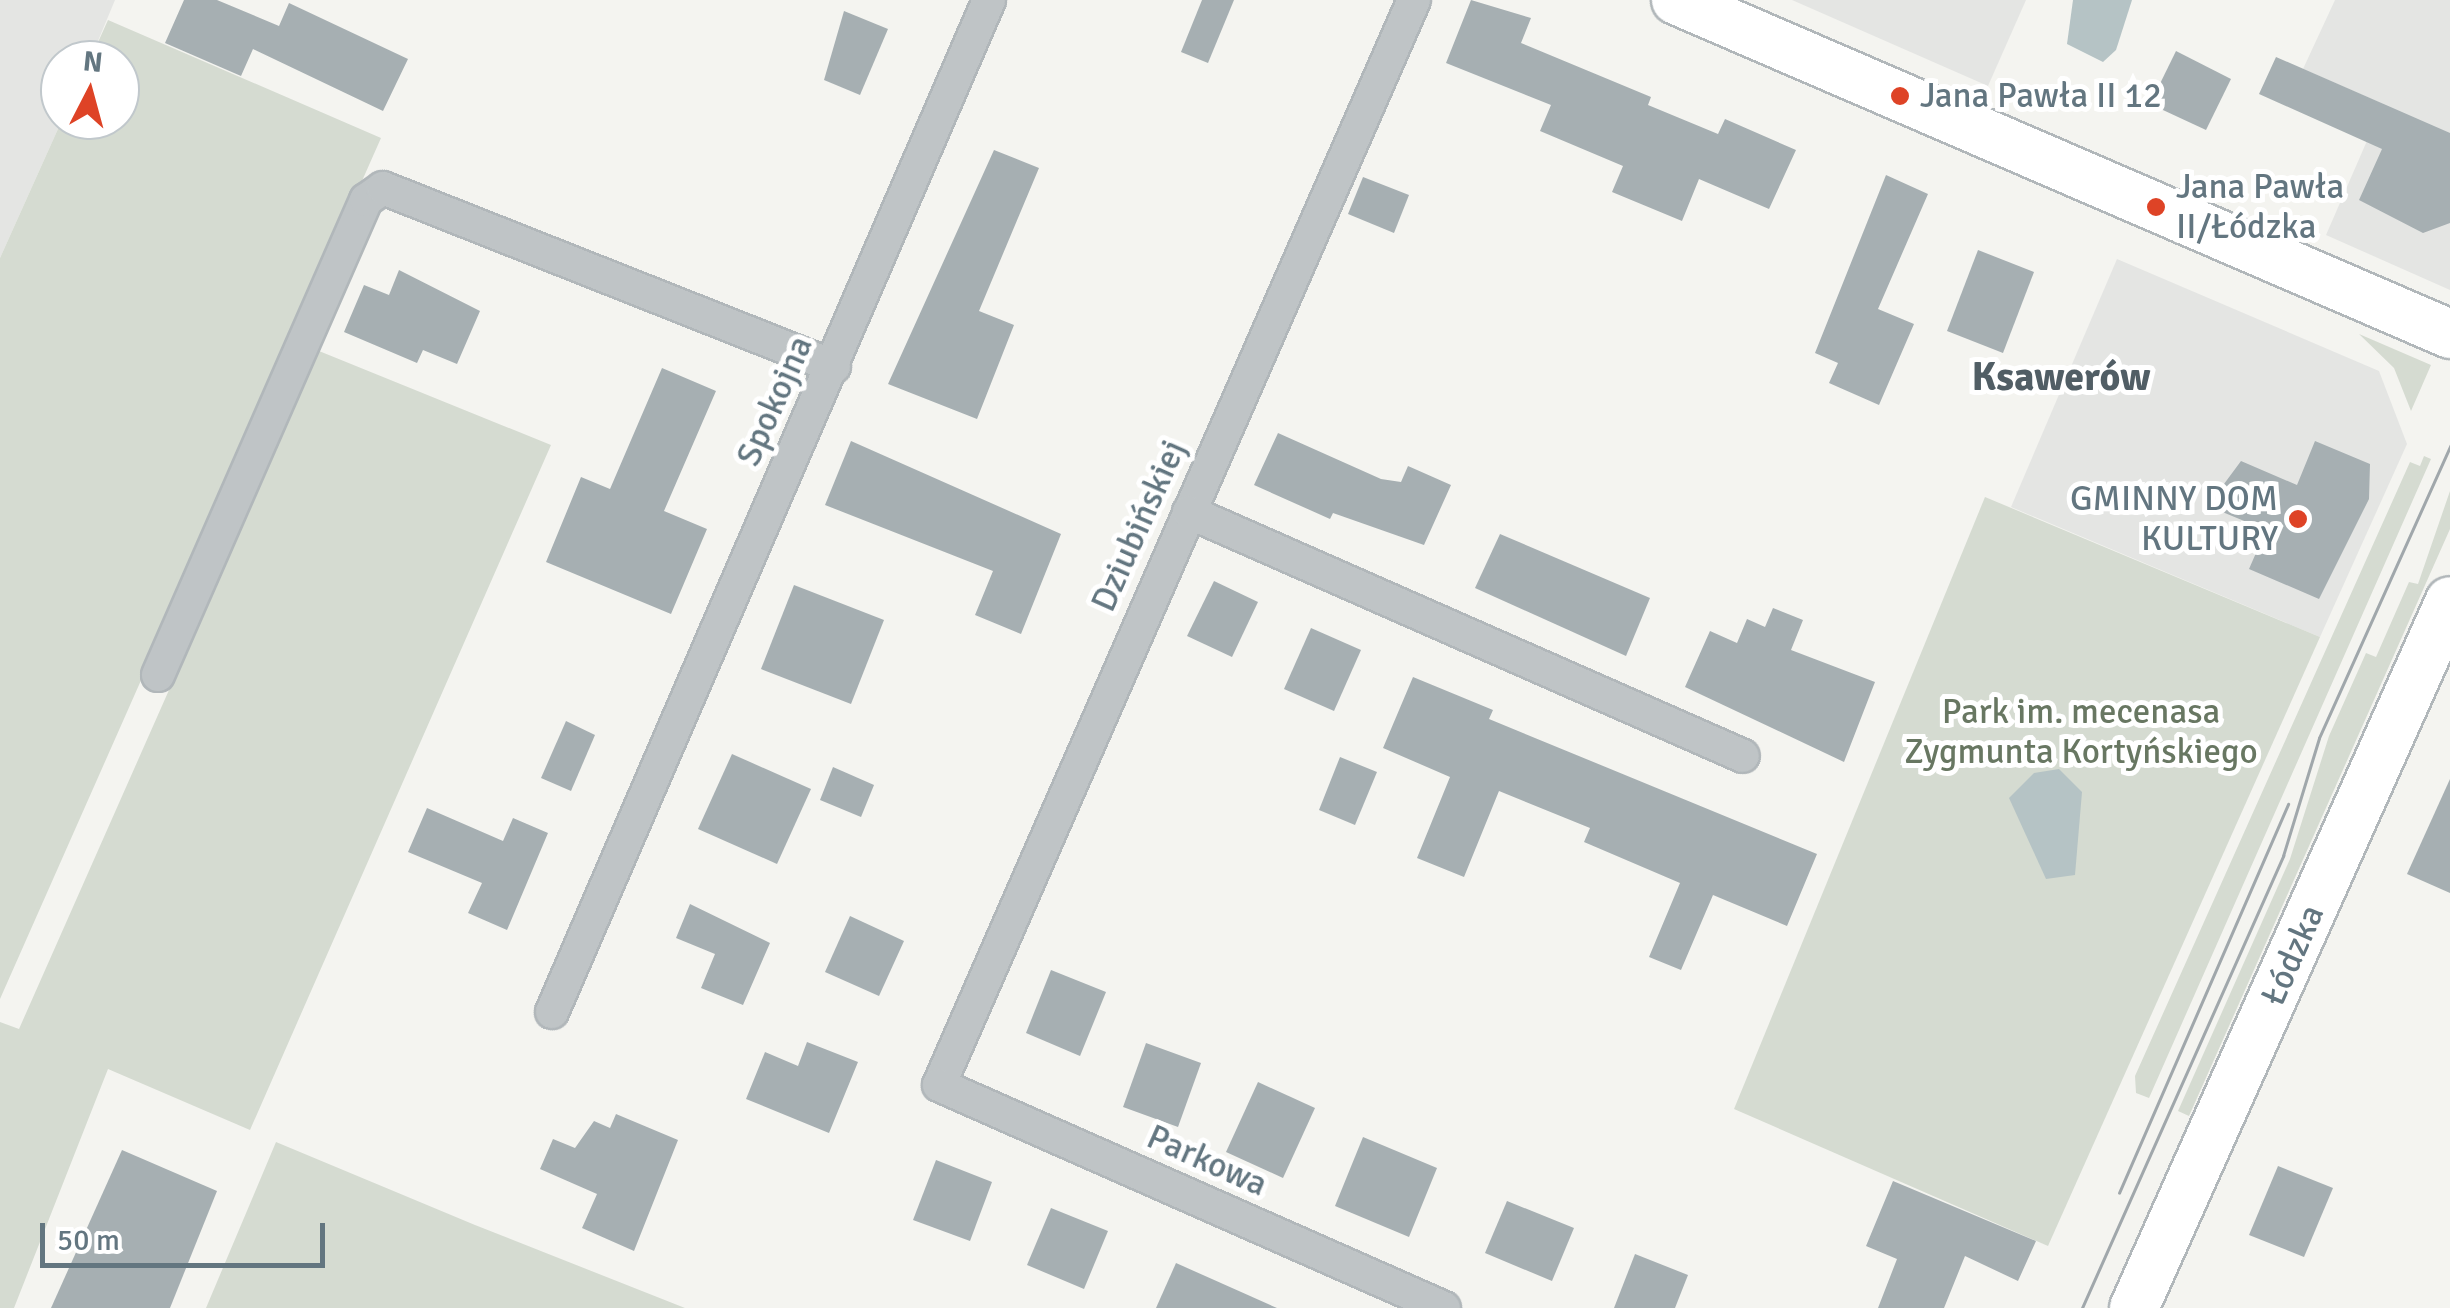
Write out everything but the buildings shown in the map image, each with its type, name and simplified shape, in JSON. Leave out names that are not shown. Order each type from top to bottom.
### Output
[{"type":"street","name":"Spokojna","points":[[552,1012],[624,830],[834,367],[989,0]]},
{"type":"street","name":"Dziubińskiej","points":[[939,1085],[1414,0]]},
{"type":"street","points":[[1676,0],[2450,334]]},
{"type":"street","points":[[158,676],[366,200],[382,188],[834,367]]},
{"type":"street","points":[[1189,512],[1743,756]]},
{"type":"street","name":"Łódzka","points":[[2134,1308],[2450,601]]},
{"type":"street","name":"Parkowa","points":[[939,1085],[1444,1308]]},
{"type":"shaded area","points":[[0,0],[115,0],[98,40],[40,40],[40,140],[53,140],[0,258]]},
{"type":"shaded area","points":[[1792,0],[2026,0],[1988,86]]},
{"type":"shaded area","points":[[2073,0],[2132,0],[2116,50],[2103,62],[2067,44]]},
{"type":"shaded area","points":[[2335,0],[2450,0],[2450,290],[2326,235],[2383,104],[2303,69]]},
{"type":"shaded area","points":[[2117,259],[2379,371],[2407,444],[2320,637],[2011,507]]},
{"type":"shaded area","points":[[2059,769],[2082,792],[2075,875],[2046,879],[2009,798],[2034,773]]},
{"type":"green space","points":[[108,20],[381,138],[0,999],[0,258],[53,140],[140,140],[140,40],[99,40]]},
{"type":"green space","points":[[2359,334],[2431,365],[2411,411],[2394,368]]},
{"type":"green space","points":[[319,351],[551,445],[250,1130],[108,1069],[14,1308],[0,1308],[0,1022],[19,1029]]},
{"type":"green space","points":[[2424,456],[2431,459],[2149,1098],[2136,1093],[2135,1076],[2410,462],[2420,466]]},
{"type":"green space","points":[[2450,491],[2450,529],[2189,1116],[2178,1111],[2290,859],[2329,736],[2366,653],[2376,657],[2409,582],[2418,584]]},
{"type":"green space","name":"Park im. mecenasa Zygmunta Kortyńskiego","points":[[1985,497],[2320,637],[2048,1246],[1734,1109]]},
{"type":"green space","points":[[276,1142],[475,1225],[685,1308],[206,1308]]},
{"type":"tram line","points":[[2082,1308],[2283,856],[2319,738],[2450,446]]},
{"type":"tram line","points":[[2119,1193],[2288,804]]},
{"type":"place","name":"Jana Pawła II 12","points":[[1900,96]]},
{"type":"place","name":"Jana Pawła II/Łódzka","points":[[2156,207]]},
{"type":"place","name":"GMINNY DOM KULTURY","points":[[2298,519]]},
{"type":"district","name":"Ksawerów","points":[[2061,377]]}]
